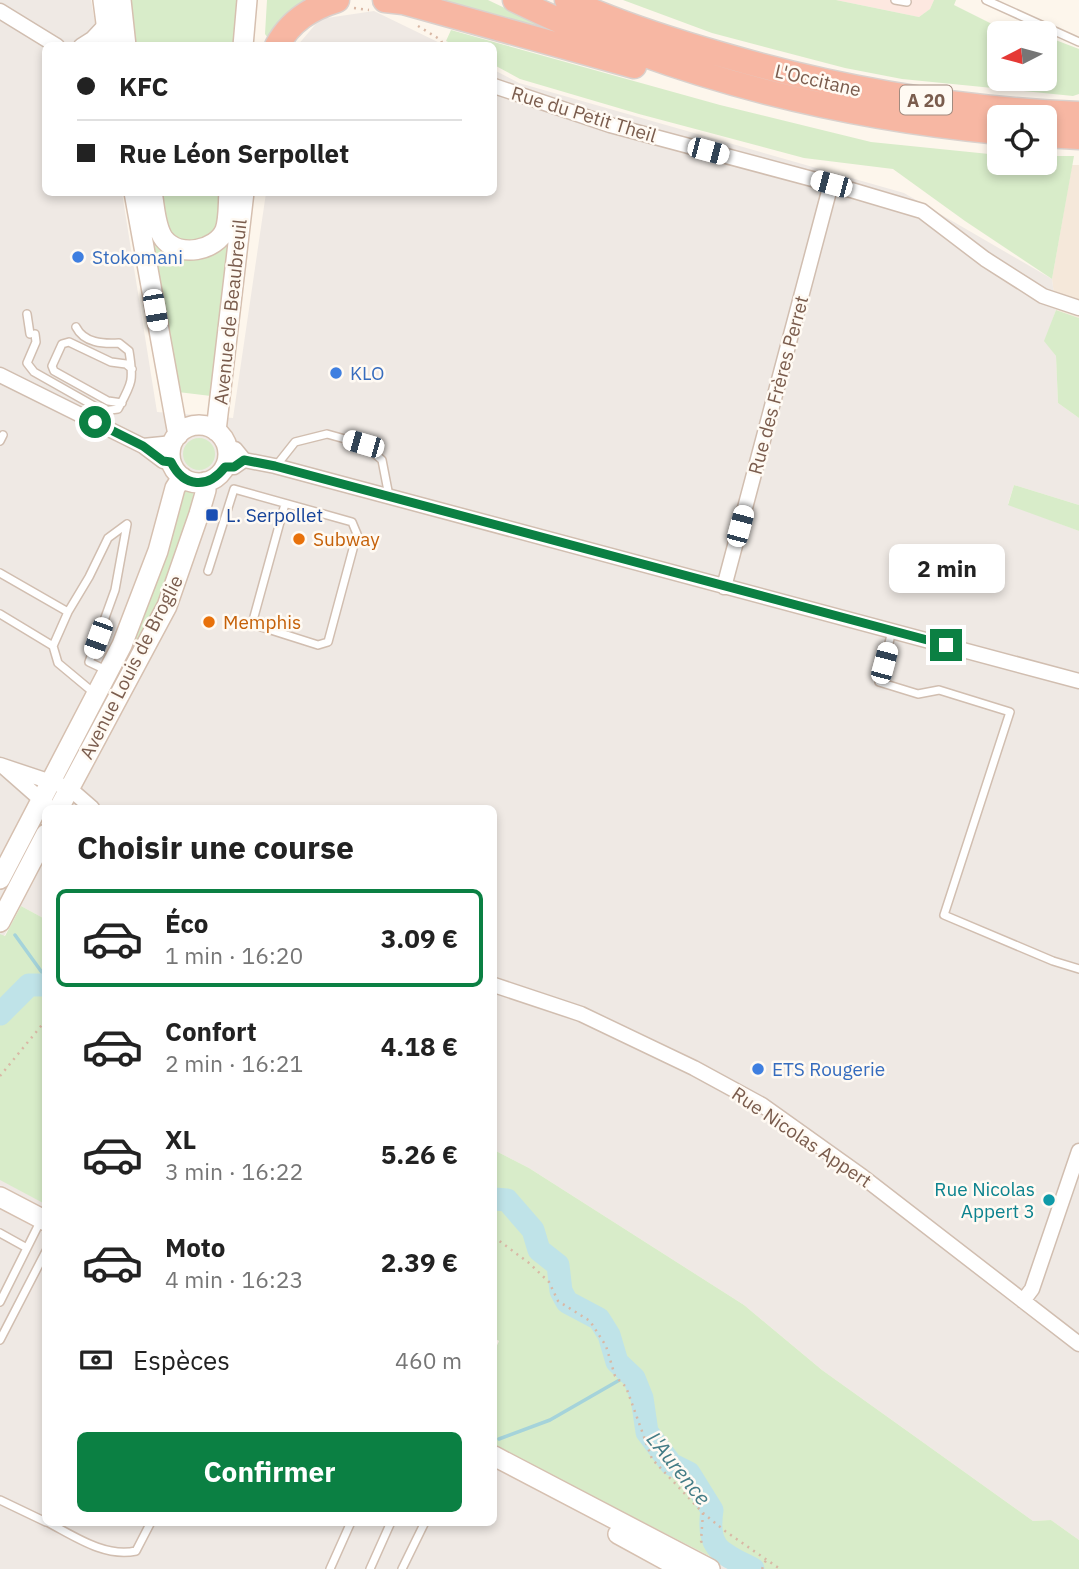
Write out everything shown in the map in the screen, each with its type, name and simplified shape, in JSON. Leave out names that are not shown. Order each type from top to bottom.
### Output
[{"type":"highway","name":"L'Occitane","points":[[515,0],[629,49],[790,98],[863,115],[987,130]]},
{"type":"highway","name":"L'Occitane","points":[[567,0],[680,43],[776,71],[876,93],[977,107],[1079,114]]},
{"type":"highway","points":[[607,0],[660,25],[776,71]]},
{"type":"highway","points":[[381,6],[403,2],[679,78],[790,98]]},
{"type":"highway","points":[[279,42],[288,27],[298,19],[324,4],[345,4]]},
{"type":"highway","points":[[1057,136],[1079,137]]},
{"type":"main road","points":[[103,0],[116,13],[126,42]]},
{"type":"main road","points":[[243,42],[247,0]]},
{"type":"main road","points":[[254,42],[257,0]]},
{"type":"main road","points":[[110,42],[116,13]]},
{"type":"main road","points":[[135,196],[151,284],[176,454],[191,482],[214,479],[232,459],[226,443],[216,431],[198,425],[188,427],[176,454]]},
{"type":"main road","points":[[141,196],[151,284]]},
{"type":"main road","points":[[153,196],[159,230],[169,244],[184,250],[201,248],[218,239],[225,231],[229,196]]},
{"type":"main road","name":"Avenue de Beaubreuil","points":[[216,431],[244,196]]},
{"type":"main road","name":"Avenue Louis de Broglie","points":[[50,805],[96,696],[135,616],[158,551],[175,488],[176,454]]},
{"type":"main road","name":"Avenue Louis de Broglie","points":[[60,784],[167,606],[199,514],[206,490],[205,482]]},
{"type":"main road","name":"Avenue Louis de Broglie","points":[[0,879],[42,818]]},
{"type":"main road","points":[[0,922],[42,842]]},
{"type":"main road","points":[[0,1197],[42,1224]]},
{"type":"main road","points":[[0,1209],[42,1225]]},
{"type":"main road","points":[[497,1462],[695,1563]]},
{"type":"street","points":[[0,11],[50,42]]},
{"type":"street","points":[[87,42],[116,13]]},
{"type":"street","name":"Rue du Petit Theil","points":[[497,87],[610,125],[922,211],[985,259],[1043,296],[1079,308]]},
{"type":"street","name":"Rue des Frères Perret","points":[[724,587],[831,184]]},
{"type":"street","points":[[0,375],[143,446],[176,454]]},
{"type":"street","points":[[232,459],[275,466],[1079,681]]},
{"type":"street","points":[[2,766],[60,784],[88,805]]},
{"type":"street","points":[[2,766],[49,805]]},
{"type":"street","name":"Rue Nicolas Appert","points":[[497,986],[581,1014],[694,1068],[762,1105],[863,1177],[1079,1345]]},
{"type":"street","points":[[1023,1301],[1032,1289],[1079,1151]]},
{"type":"lane","points":[[895,0],[906,2]]},
{"type":"lane","points":[[986,0],[1079,42]]},
{"type":"lane","points":[[27,314],[36,342],[27,363],[34,372],[103,411],[118,409],[129,390],[133,375],[129,351],[119,343],[92,341],[80,334],[76,327]]},
{"type":"lane","points":[[122,403],[108,401],[54,371],[52,366],[62,344],[69,342],[132,369]]},
{"type":"lane","points":[[275,466],[295,442],[327,434],[363,444],[382,460],[389,497]]},
{"type":"lane","points":[[208,571],[234,489],[352,522],[357,534],[328,642],[318,645],[252,624],[285,504]]},
{"type":"lane","points":[[96,696],[58,663],[53,646],[108,538],[127,524],[115,590],[89,662],[108,672]]},
{"type":"lane","points":[[0,573],[68,612]]},
{"type":"lane","points":[[0,614],[53,646]]},
{"type":"lane","points":[[892,630],[879,682],[918,694],[939,690],[1010,712],[944,915],[1053,961],[1079,969]]},
{"type":"lane","points":[[0,1301],[27,1248],[42,1226]]},
{"type":"lane","points":[[0,1233],[27,1248]]},
{"type":"lane","points":[[0,1340],[42,1259]]},
{"type":"lane","points":[[0,1500],[42,1520]]},
{"type":"lane","points":[[54,1526],[101,1549],[122,1554],[136,1551],[149,1526]]},
{"type":"lane","points":[[330,1569],[349,1526]]},
{"type":"lane","points":[[370,1569],[389,1526]]},
{"type":"lane","points":[[402,1569],[423,1526]]},
{"type":"path","points":[[345,4],[381,6]]},
{"type":"path","points":[[412,24],[442,42]]},
{"type":"path","points":[[0,1076],[42,1025]]},
{"type":"path","points":[[497,1239],[549,1282],[558,1301],[590,1321],[606,1346],[615,1376],[626,1387],[652,1459],[703,1513],[780,1569]]},
{"type":"path","points":[[695,1563],[701,1541],[703,1513]]},
{"type":"path","points":[[762,1568],[766,1560]]},
{"type":"shaded area","points":[[0,0],[91,0],[98,42],[42,42],[42,196],[122,196],[157,412],[233,418],[266,196],[497,196],[497,72],[519,83],[904,193],[1052,279],[1056,310],[1045,341],[1056,356],[1058,403],[1079,418],[1079,505],[1014,485],[1008,504],[1079,531],[1079,1540],[1051,1520],[1033,1521],[822,1370],[744,1305],[529,1168],[497,1152],[497,805],[42,805],[42,917],[21,906],[4,936],[0,934]]},
{"type":"shaded area","points":[[836,0],[934,0],[930,9],[919,17]]},
{"type":"shaded area","points":[[374,11],[438,42],[300,42],[320,19]]},
{"type":"shaded area","points":[[1072,165],[1079,165],[1079,318],[1056,310],[1052,279]]},
{"type":"shaded area","points":[[0,1155],[42,1169],[42,1526],[497,1526],[497,1448],[735,1569],[0,1569]]},
{"type":"green space","points":[[127,0],[241,0],[236,42],[134,42]]},
{"type":"green space","points":[[267,0],[316,0],[270,41],[265,34]]},
{"type":"green space","points":[[403,0],[488,0],[574,41]]},
{"type":"green space","points":[[623,0],[836,0],[919,17],[930,9],[934,0],[956,0],[954,5],[987,22],[987,87],[902,79],[845,68],[712,33]]},
{"type":"green space","points":[[451,30],[494,42],[446,41]]},
{"type":"green space","points":[[1057,41],[1079,49],[1079,94],[1073,96],[1023,91],[1057,91]]},
{"type":"green space","points":[[497,43],[720,105],[871,142],[987,154],[987,175],[1057,175],[1057,156],[1074,156],[1052,279],[893,169],[804,158],[520,79],[497,67]]},
{"type":"green space","points":[[146,196],[155,237],[197,259],[238,196],[211,396],[178,392]]},
{"type":"green space","points":[[158,196],[222,196],[217,226],[209,237],[202,240],[186,241],[176,238],[166,225]]},
{"type":"green space","points":[[1056,310],[1079,318],[1079,418],[1058,403],[1056,356],[1044,341]]},
{"type":"green space","points":[[199,438],[211,442],[215,454],[211,466],[199,470],[187,466],[183,454],[187,442]]},
{"type":"green space","points":[[1014,485],[1079,505],[1079,531],[1008,505]]},
{"type":"green space","points":[[181,487],[194,491],[179,563],[128,659],[126,656]]},
{"type":"green space","points":[[21,906],[42,917],[42,1202],[0,1180],[0,934],[5,936]]},
{"type":"green space","points":[[497,1152],[529,1168],[744,1305],[822,1370],[1033,1521],[1051,1520],[1079,1540],[1079,1569],[735,1569],[497,1448]]},
{"type":"waterway","points":[[15,935],[42,972]]},
{"type":"waterway","name":"L'Aurence","points":[[0,1014],[29,985],[42,985]]},
{"type":"waterway","name":"L'Aurence","points":[[497,1199],[507,1200],[533,1230],[539,1250],[558,1265],[561,1291],[567,1302],[599,1319],[609,1335],[617,1362],[634,1378],[642,1398],[647,1432],[671,1464],[689,1473],[712,1510],[714,1542],[725,1554],[753,1569]]},
{"type":"waterway","points":[[499,1439],[550,1420],[630,1374]]},
{"type":"place","name":"Stokomani","points":[[78,257]]},
{"type":"place","name":"KLO","points":[[336,373]]},
{"type":"place","name":"L. Serpollet","points":[[212,515]]},
{"type":"place","name":"Subway","points":[[299,539]]},
{"type":"place","name":"Memphis","points":[[209,622]]},
{"type":"place","name":"ETS Rougerie","points":[[758,1069]]},
{"type":"place","name":"Rue Nicolas Appert 3","points":[[1049,1200]]},
{"type":"route","points":[[95,422],[143,446],[163,461],[171,462],[176,471],[191,482],[214,479],[225,467],[234,467],[244,460],[275,466],[946,645]]}]
